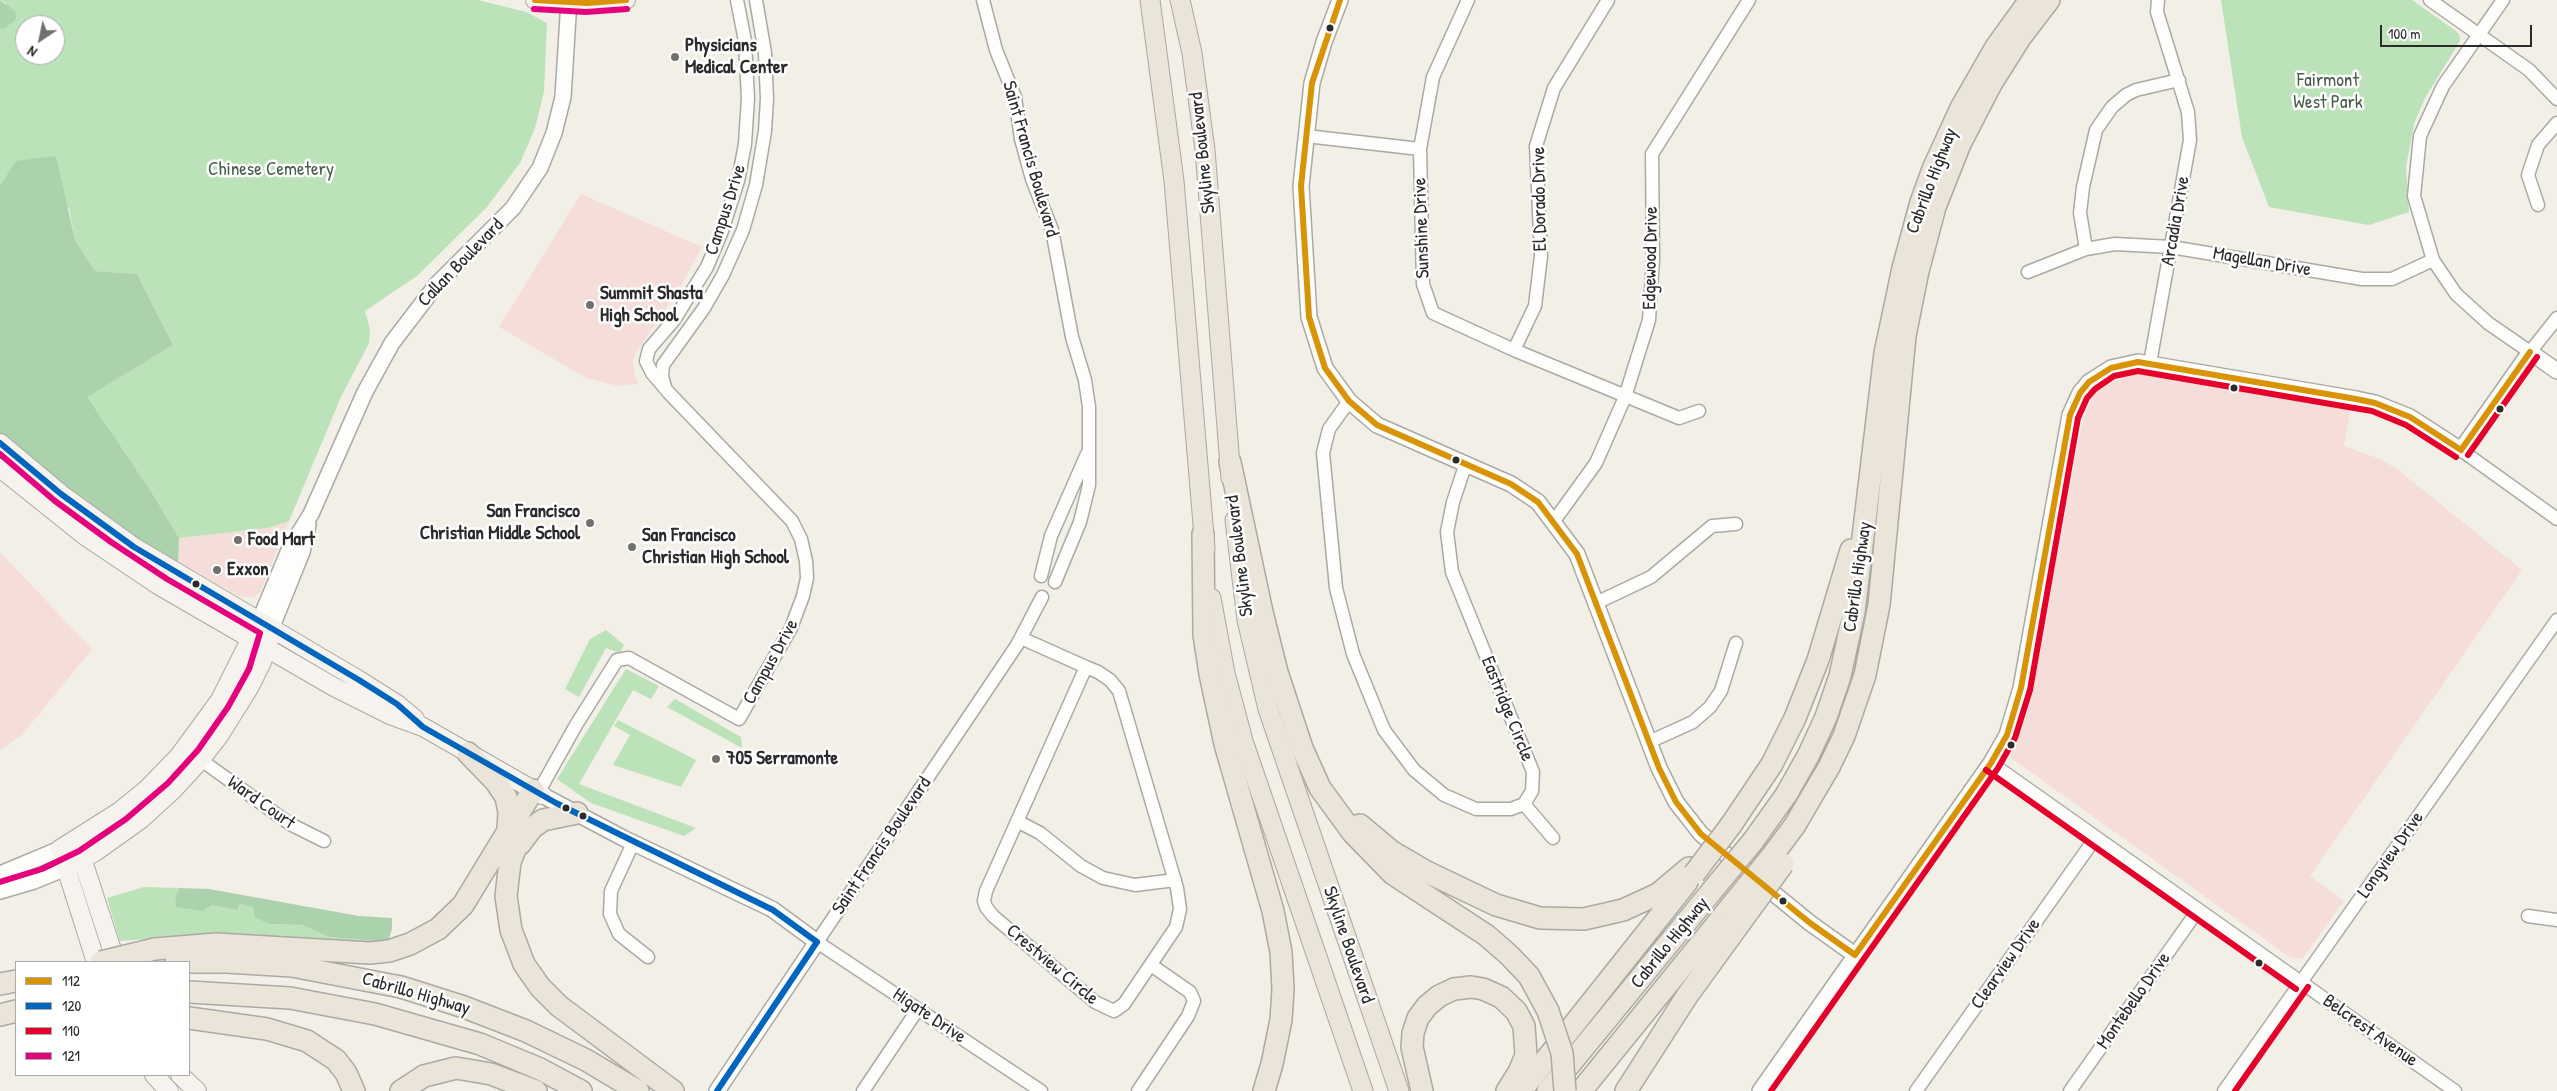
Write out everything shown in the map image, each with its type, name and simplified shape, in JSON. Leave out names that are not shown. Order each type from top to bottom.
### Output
[{"type":"highway","name":"Cabrillo Highway","points":[[1548,1091],[1774,813],[1798,776],[1818,737],[1834,696],[1850,633],[1869,497],[1885,353],[1903,268],[1921,202],[1933,169],[1961,108],[1996,47],[2030,0]]},
{"type":"highway","name":"Cabrillo Highway","points":[[1582,1091],[1734,916],[1819,807],[1833,778],[1853,724],[1866,675],[1879,605],[1905,336],[1926,238],[1947,174],[1974,115],[2009,56],[2049,0]]},
{"type":"highway","points":[[1230,462],[1269,644],[1298,738],[1320,788],[1361,844],[1401,881],[1480,931],[1504,950],[1529,976],[1548,1010],[1562,1053],[1565,1091]]},
{"type":"highway","points":[[1521,1091],[1729,824],[1772,764],[1795,718],[1818,660],[1869,497]]},
{"type":"highway","points":[[1204,534],[1204,635],[1210,674],[1224,744],[1273,911],[1281,952],[1283,989],[1281,1020],[1264,1091]]},
{"type":"highway","points":[[1298,738],[1340,802],[1375,838],[1427,872],[1514,912],[1558,920],[1608,914],[1652,897],[1691,871]]},
{"type":"highway","points":[[468,753],[496,782],[506,797],[509,812],[508,830]]},
{"type":"highway","points":[[105,961],[155,949],[216,944],[360,953],[400,948],[429,935],[456,914],[477,886],[508,830],[538,793]]},
{"type":"highway","points":[[538,793],[514,846],[507,880],[507,907],[512,936],[522,959],[535,980],[559,1006],[673,1091]]},
{"type":"highway","points":[[507,880],[518,848],[536,824],[551,817],[578,813]]},
{"type":"highway","points":[[1626,1091],[1687,996],[1734,916]]},
{"type":"highway","name":"Cabrillo Highway","points":[[190,962],[270,964],[336,973],[401,987],[464,1006],[526,1031],[586,1060],[638,1091]]},
{"type":"highway","points":[[0,984],[15,981]]},
{"type":"highway","points":[[1422,1091],[1412,1047],[1416,1023],[1424,1010],[1435,999],[1449,991],[1465,988],[1483,989],[1501,997],[1516,1011],[1524,1026],[1527,1043],[1524,1060],[1507,1091]]},
{"type":"highway","name":"Cabrillo Highway","points":[[190,992],[290,998],[390,1018],[480,1044],[526,1063],[581,1091]]},
{"type":"highway","points":[[0,1016],[15,1011]]},
{"type":"highway","points":[[0,1016],[15,1018]]},
{"type":"highway","points":[[190,1018],[267,1029],[307,1041],[336,1060],[346,1074],[354,1091]]},
{"type":"highway","points":[[401,1091],[424,1076],[456,1068],[491,1074],[536,1091]]},
{"type":"main road","points":[[534,0],[569,2],[626,0]]},
{"type":"main road","name":"Skyline Boulevard","points":[[1150,0],[1174,180],[1204,534],[1218,640],[1238,724],[1363,1091]]},
{"type":"main road","name":"Skyline Boulevard","points":[[1180,0],[1201,112],[1230,462],[1243,592],[1266,702],[1399,1091]]},
{"type":"main road","points":[[0,443],[61,494],[122,539],[171,571],[397,704],[423,726],[538,793]]},
{"type":"main road","points":[[0,468],[116,558],[251,639],[350,695],[390,715],[423,726]]},
{"type":"main road","name":"Callan Boulevard","points":[[60,849],[133,800],[179,756],[220,700],[251,639],[265,626]]},
{"type":"main road","name":"Callan Boulevard","points":[[66,868],[83,859],[149,812],[201,760],[245,696],[267,648],[265,626]]},
{"type":"main road","points":[[76,840],[116,961]]},
{"type":"main road","points":[[60,849],[96,961]]},
{"type":"main road","points":[[155,1076],[169,1091]]},
{"type":"main road","points":[[181,1076],[197,1091]]},
{"type":"street","name":"Campus Drive","points":[[538,793],[576,725],[617,660],[629,658],[739,719],[791,628],[800,606],[807,578],[806,561],[801,539],[792,521],[669,393],[649,369],[646,361],[647,352],[688,299],[713,254],[732,204],[743,156],[748,113],[748,70],[745,41],[737,0]]},
{"type":"street","name":"Campus Drive","points":[[669,393],[662,381],[663,366],[704,308],[723,275],[743,230],[756,186],[765,131],[767,98],[764,53],[756,0]]},
{"type":"street","name":"Saint Francis Boulevard","points":[[983,0],[996,50],[1015,97],[1030,172],[1052,230],[1070,328],[1086,380],[1090,470],[1086,501],[1073,542],[1055,582]]},
{"type":"street","points":[[1340,0],[1324,42],[1312,83],[1301,186],[1309,317],[1325,368],[1349,401],[1377,425],[1511,484],[1538,502],[1577,554],[1659,768],[1676,802],[1701,834],[1806,920],[1855,955]]},
{"type":"street","name":"Sunshine Drive","points":[[1468,0],[1433,77],[1420,150],[1423,284],[1433,313],[1514,350],[1679,418],[1699,411]]},
{"type":"street","name":"El Dorado Drive","points":[[1514,350],[1535,306],[1541,256],[1536,146],[1554,88],[1608,0]]},
{"type":"street","name":"Edgewood Drive","points":[[1554,521],[1596,463],[1625,397],[1649,320],[1653,260],[1652,154],[1748,0]]},
{"type":"street","name":"Arcadia Drive","points":[[2150,363],[2190,140],[2188,112],[2157,12],[2158,0]]},
{"type":"street","points":[[2430,0],[2530,70],[2557,98]]},
{"type":"street","points":[[2503,0],[2443,86],[2420,136],[2414,173],[2414,196],[2433,260],[2456,294],[2488,323],[2557,371]]},
{"type":"street","name":"Callan Boulevard","points":[[265,626],[302,552],[310,514],[365,392],[396,338],[444,275],[506,216],[540,168],[554,133],[564,97],[569,2]]},
{"type":"street","points":[[2086,249],[2080,213],[2083,187],[2096,130],[2112,107],[2126,95],[2136,90],[2179,80]]},
{"type":"street","points":[[2538,205],[2528,175],[2538,145],[2557,123]]},
{"type":"street","points":[[1306,136],[1420,150]]},
{"type":"street","name":"Magellan Drive","points":[[2028,272],[2086,249],[2115,244],[2171,247],[2362,279],[2392,279],[2433,260]]},
{"type":"street","points":[[2461,450],[2530,352],[2557,318]]},
{"type":"street","points":[[1760,1091],[2007,736],[2021,688],[2070,415],[2080,393],[2100,374],[2124,364],[2150,363],[2375,403],[2410,417],[2461,450],[2557,519]]},
{"type":"street","points":[[1349,401],[1329,429],[1324,453],[1336,588],[1353,654],[1384,730],[1414,770],[1444,794],[1476,808],[1511,809],[1524,804],[1553,838]]},
{"type":"street","name":"Saint Francis Boulevard","points":[[1041,576],[1046,551],[1081,470],[1089,437]]},
{"type":"street","name":"Eastridge Circle","points":[[1466,463],[1453,502],[1448,532],[1452,572],[1533,772],[1532,791],[1524,804]]},
{"type":"street","points":[[1596,603],[1651,577],[1712,526],[1736,524]]},
{"type":"street","name":"Saint Francis Boulevard","points":[[717,1091],[1021,638],[1042,597]]},
{"type":"street","name":"Longview Drive","points":[[2228,1090],[2301,982],[2557,620]]},
{"type":"street","name":"Crestview Circle","points":[[1021,638],[1086,667],[1110,680],[1122,697],[1175,880],[1180,903],[1178,921],[1124,1004],[1118,1010],[1109,1010],[1095,1002],[990,913],[985,904],[985,894],[1086,667]]},
{"type":"street","points":[[1649,742],[1693,722],[1710,708],[1721,691],[1736,643]]},
{"type":"street","name":"Ward Court","points":[[201,760],[290,824],[324,841]]},
{"type":"street","name":"Belcrest Avenue","points":[[1990,763],[2455,1091]]},
{"type":"street","points":[[538,793],[633,843],[773,910],[817,942]]},
{"type":"street","points":[[1017,821],[1040,833],[1081,866],[1103,878],[1135,885],[1175,880]]},
{"type":"street","name":"Clearview Drive","points":[[1916,1091],[2096,838]]},
{"type":"street","points":[[633,843],[611,891],[610,914],[619,934],[648,957]]},
{"type":"street","name":"Callan Boulevard","points":[[0,874],[60,849]]},
{"type":"street","name":"Callan Boulevard","points":[[0,892],[66,868]]},
{"type":"street","name":"Montebello Drive","points":[[2070,1091],[2198,910]]},
{"type":"street","points":[[2528,916],[2557,920]]},
{"type":"street","name":"Higate Drive","points":[[817,942],[1041,1091]]},
{"type":"street","points":[[1138,1091],[1188,1016],[1194,1002],[1190,992],[1150,965]]},
{"type":"street","points":[[863,1091],[918,1009]]},
{"type":"shaded area","name":"Summit Shasta High School","points":[[581,194],[702,247],[682,284],[637,351],[633,360],[638,384],[618,386],[586,378],[499,327]]},
{"type":"shaded area","points":[[2163,372],[2350,411],[2344,446],[2380,459],[2397,469],[2522,570],[2310,876],[2344,901],[2302,959],[2291,958],[2011,758],[2011,753],[2022,730],[2032,696],[2079,438],[2087,409],[2096,393],[2112,382],[2131,375]]},
{"type":"shaded area","points":[[289,521],[260,593],[253,598],[242,597],[178,564],[179,538],[268,528]]},
{"type":"shaded area","points":[[0,552],[92,649],[22,735],[0,750]]},
{"type":"green space","points":[[0,0],[15,11],[16,15],[15,20],[4,29],[0,29]]},
{"type":"green space","name":"Chinese Cemetery","points":[[1,0],[478,0],[526,12],[547,23],[544,92],[535,128],[520,163],[487,207],[417,276],[365,311],[370,329],[369,343],[341,397],[289,521],[268,528],[179,538],[152,493],[86,397],[173,345],[137,274],[95,271],[75,240],[69,208],[0,186],[0,29],[4,29],[6,3]]},
{"type":"green space","name":"Fairmont West Park","points":[[2221,0],[2412,0],[2456,31],[2460,36],[2460,41],[2425,98],[2414,124],[2406,167],[2409,212],[2369,225],[2269,207],[2242,137]]},
{"type":"green space","points":[[56,156],[75,240],[95,271],[137,274],[173,345],[87,397],[152,493],[179,538],[178,567],[86,505],[0,433],[0,186],[16,161]]},
{"type":"green space","points":[[606,630],[624,645],[620,653],[606,648],[579,697],[565,689],[590,639]]},
{"type":"green space","points":[[626,669],[659,686],[651,699],[633,690],[579,784],[696,828],[684,836],[591,803],[557,779]]},
{"type":"green space","points":[[675,699],[741,737],[742,748],[667,707]]},
{"type":"green space","points":[[618,720],[696,760],[681,787],[613,765],[630,735],[614,726]]},
{"type":"green space","points":[[144,887],[179,888],[175,897],[176,907],[211,905],[237,910],[240,904],[253,907],[269,924],[302,925],[329,937],[375,941],[379,944],[191,936],[120,941],[107,898]]},
{"type":"green space","points":[[179,888],[209,889],[359,916],[392,918],[392,929],[388,941],[379,944],[375,941],[329,937],[302,925],[269,924],[255,917],[253,907],[240,904],[237,910],[211,905],[203,911],[176,907],[175,897]]},
{"type":"transit line","name":"112","points":[[535,0],[587,3],[626,0]]},
{"type":"transit line","name":"112","points":[[1340,0],[1312,83],[1301,186],[1309,317],[1325,368],[1349,401],[1377,425],[1511,484],[1538,502],[1577,554],[1659,768],[1676,802],[1701,834],[1810,923],[1855,955]]},
{"type":"transit line","name":"121","points":[[534,9],[586,12],[627,9]]},
{"type":"transit line","name":"112","points":[[2461,450],[2530,352]]},
{"type":"transit line","name":"110","points":[[2468,455],[2537,357]]},
{"type":"transit line","name":"112","points":[[1855,955],[1991,763],[2007,735],[2021,688],[2070,415],[2080,393],[2089,382],[2111,368],[2138,362],[2356,399],[2375,403],[2410,417],[2461,450]]},
{"type":"transit line","name":"110","points":[[1771,1091],[1998,768],[2015,738],[2030,690],[2078,418],[2087,398],[2095,389],[2114,376],[2138,371],[2372,411],[2406,425],[2456,457]]},
{"type":"transit line","name":"120","points":[[0,443],[61,494],[134,547],[359,680],[397,704],[423,727],[556,803],[773,910],[817,942]]},
{"type":"transit line","name":"121","points":[[0,454],[55,501],[111,542],[167,579],[260,633],[249,669],[228,707],[198,750],[168,783],[126,819],[79,851],[42,869],[0,882]]},
{"type":"transit line","name":"110","points":[[1986,770],[2296,989]]},
{"type":"transit line","name":"120","points":[[717,1091],[817,942]]},
{"type":"transit line","name":"110","points":[[2235,1091],[2308,987]]},
{"type":"place","name":"Physicians Medical Center","points":[[675,57]]},
{"type":"place","name":"Summit Shasta High School","points":[[590,305]]},
{"type":"place","name":"San Francisco Christian Middle School","points":[[590,523]]},
{"type":"place","name":"Food Mart","points":[[238,540]]},
{"type":"place","name":"San Francisco Christian High School","points":[[632,547]]},
{"type":"place","name":"Exxon","points":[[217,570]]},
{"type":"place","name":"705 Serramonte","points":[[716,759]]}]
